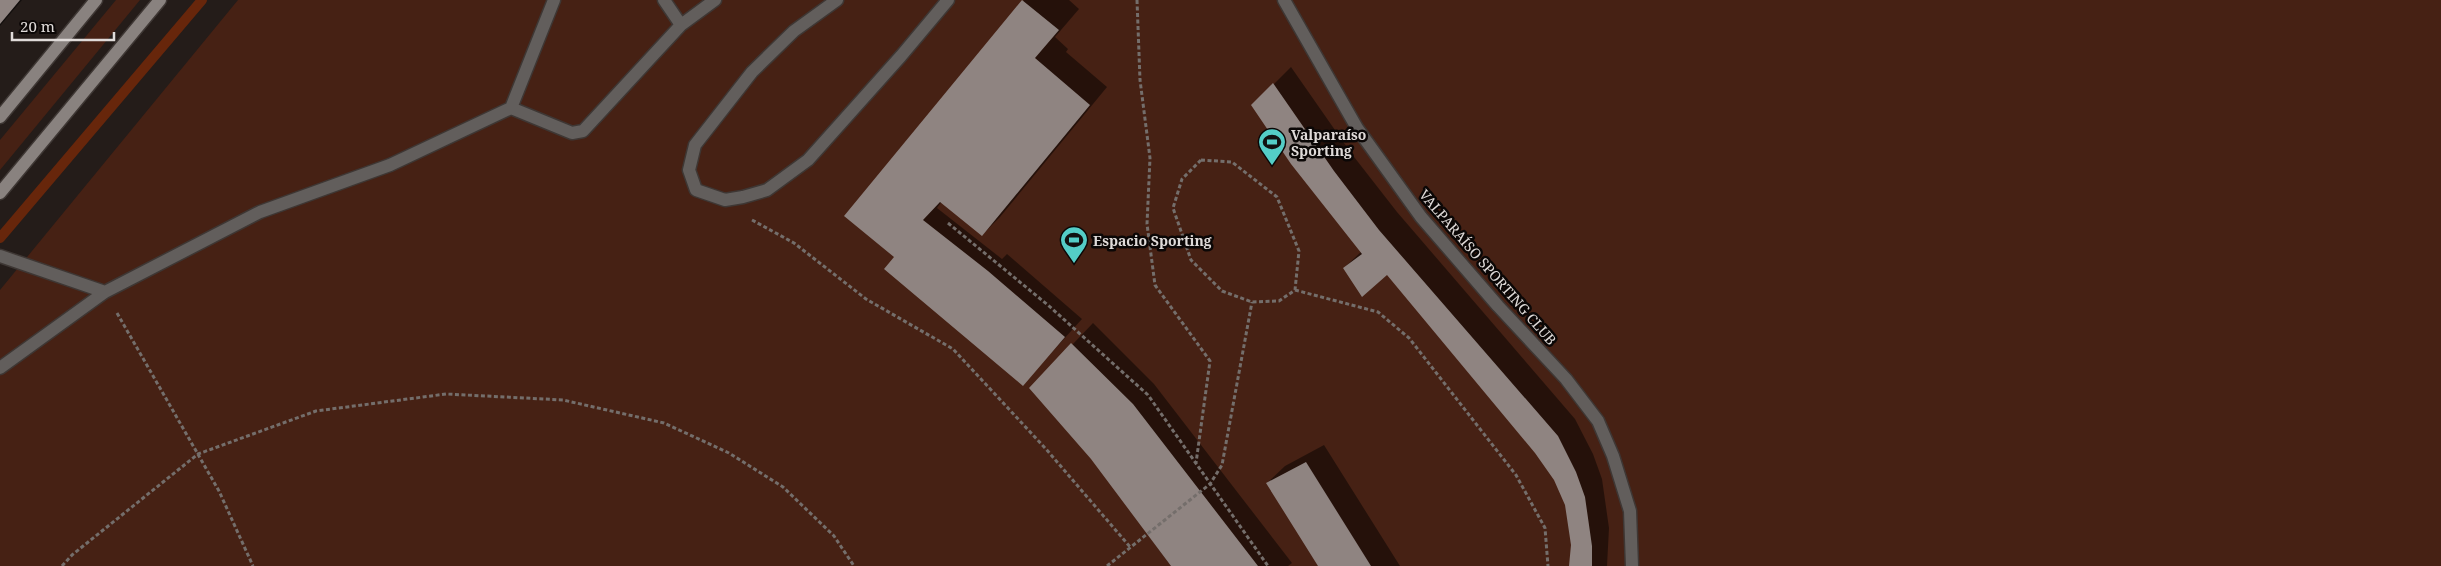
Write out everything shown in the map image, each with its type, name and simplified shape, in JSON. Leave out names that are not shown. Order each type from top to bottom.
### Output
[{"type":"main road","points":[[0,117],[96,0]]},
{"type":"main road","points":[[0,193],[160,0]]},
{"type":"lane","points":[[0,368],[105,292],[260,212],[390,165],[511,108],[554,0]]},
{"type":"lane","points":[[664,0],[681,25]]},
{"type":"lane","points":[[511,108],[572,133],[583,130],[681,25],[715,0]]},
{"type":"lane","points":[[837,0],[794,31],[752,72],[695,145],[688,170],[696,190],[725,200],[743,197],[767,190],[808,160],[948,0]]},
{"type":"lane","name":"VALPARAÍSO SPORTING CLUB","points":[[1284,0],[1357,128],[1421,217],[1498,306],[1566,379],[1598,421],[1613,456],[1630,511],[1632,566]]},
{"type":"lane","points":[[0,256],[105,292]]},
{"type":"path","points":[[1137,0],[1140,80],[1150,158],[1147,224],[1155,285],[1210,361],[1196,463]]},
{"type":"path","points":[[1295,290],[1299,251],[1277,197],[1232,162],[1200,160],[1182,179],[1173,208],[1191,260],[1222,291],[1252,302],[1279,301],[1295,290],[1378,312],[1409,338],[1516,475],[1545,528],[1548,566]]},
{"type":"path","points":[[745,216],[794,243],[866,299],[952,349],[1046,449],[1131,548]]},
{"type":"path","points":[[948,224],[1049,306],[1148,396],[1268,566]]},
{"type":"path","points":[[105,292],[219,490],[253,566]]},
{"type":"path","points":[[1107,566],[1210,484],[1222,465],[1252,302]]},
{"type":"path","points":[[62,566],[72,555],[198,454],[316,411],[446,394],[563,400],[664,423],[729,453],[783,487],[834,536],[854,566]]},
{"type":"shaded area","points":[[116,0],[140,0],[0,170],[0,140]]},
{"type":"shaded area","name":"Valparaíso Sporting","points":[[238,0],[2441,0],[2441,566],[0,566],[0,290]]},
{"type":"building","points":[[0,0],[20,0],[0,24]]},
{"type":"building","points":[[1022,0],[1059,30],[1035,58],[1090,105],[982,236],[940,202],[923,220],[988,271],[1065,337],[1023,386],[884,269],[894,257],[844,216]]},
{"type":"building","points":[[1273,83],[1334,171],[1379,230],[1558,436],[1576,472],[1585,497],[1592,546],[1592,566],[1569,566],[1571,545],[1565,505],[1554,480],[1535,453],[1387,275],[1362,297],[1343,268],[1362,254],[1291,164],[1251,105]]},
{"type":"building","points":[[1071,343],[1133,404],[1258,566],[1171,566],[1091,459],[1029,388]]},
{"type":"building","points":[[1306,462],[1371,566],[1318,566],[1266,483]]},
{"type":"waterway","points":[[0,238],[202,0]]},
{"type":"place","name":"Valparaíso Sporting","points":[[1272,166]]},
{"type":"place","name":"Espacio Sporting","points":[[1074,264]]}]
